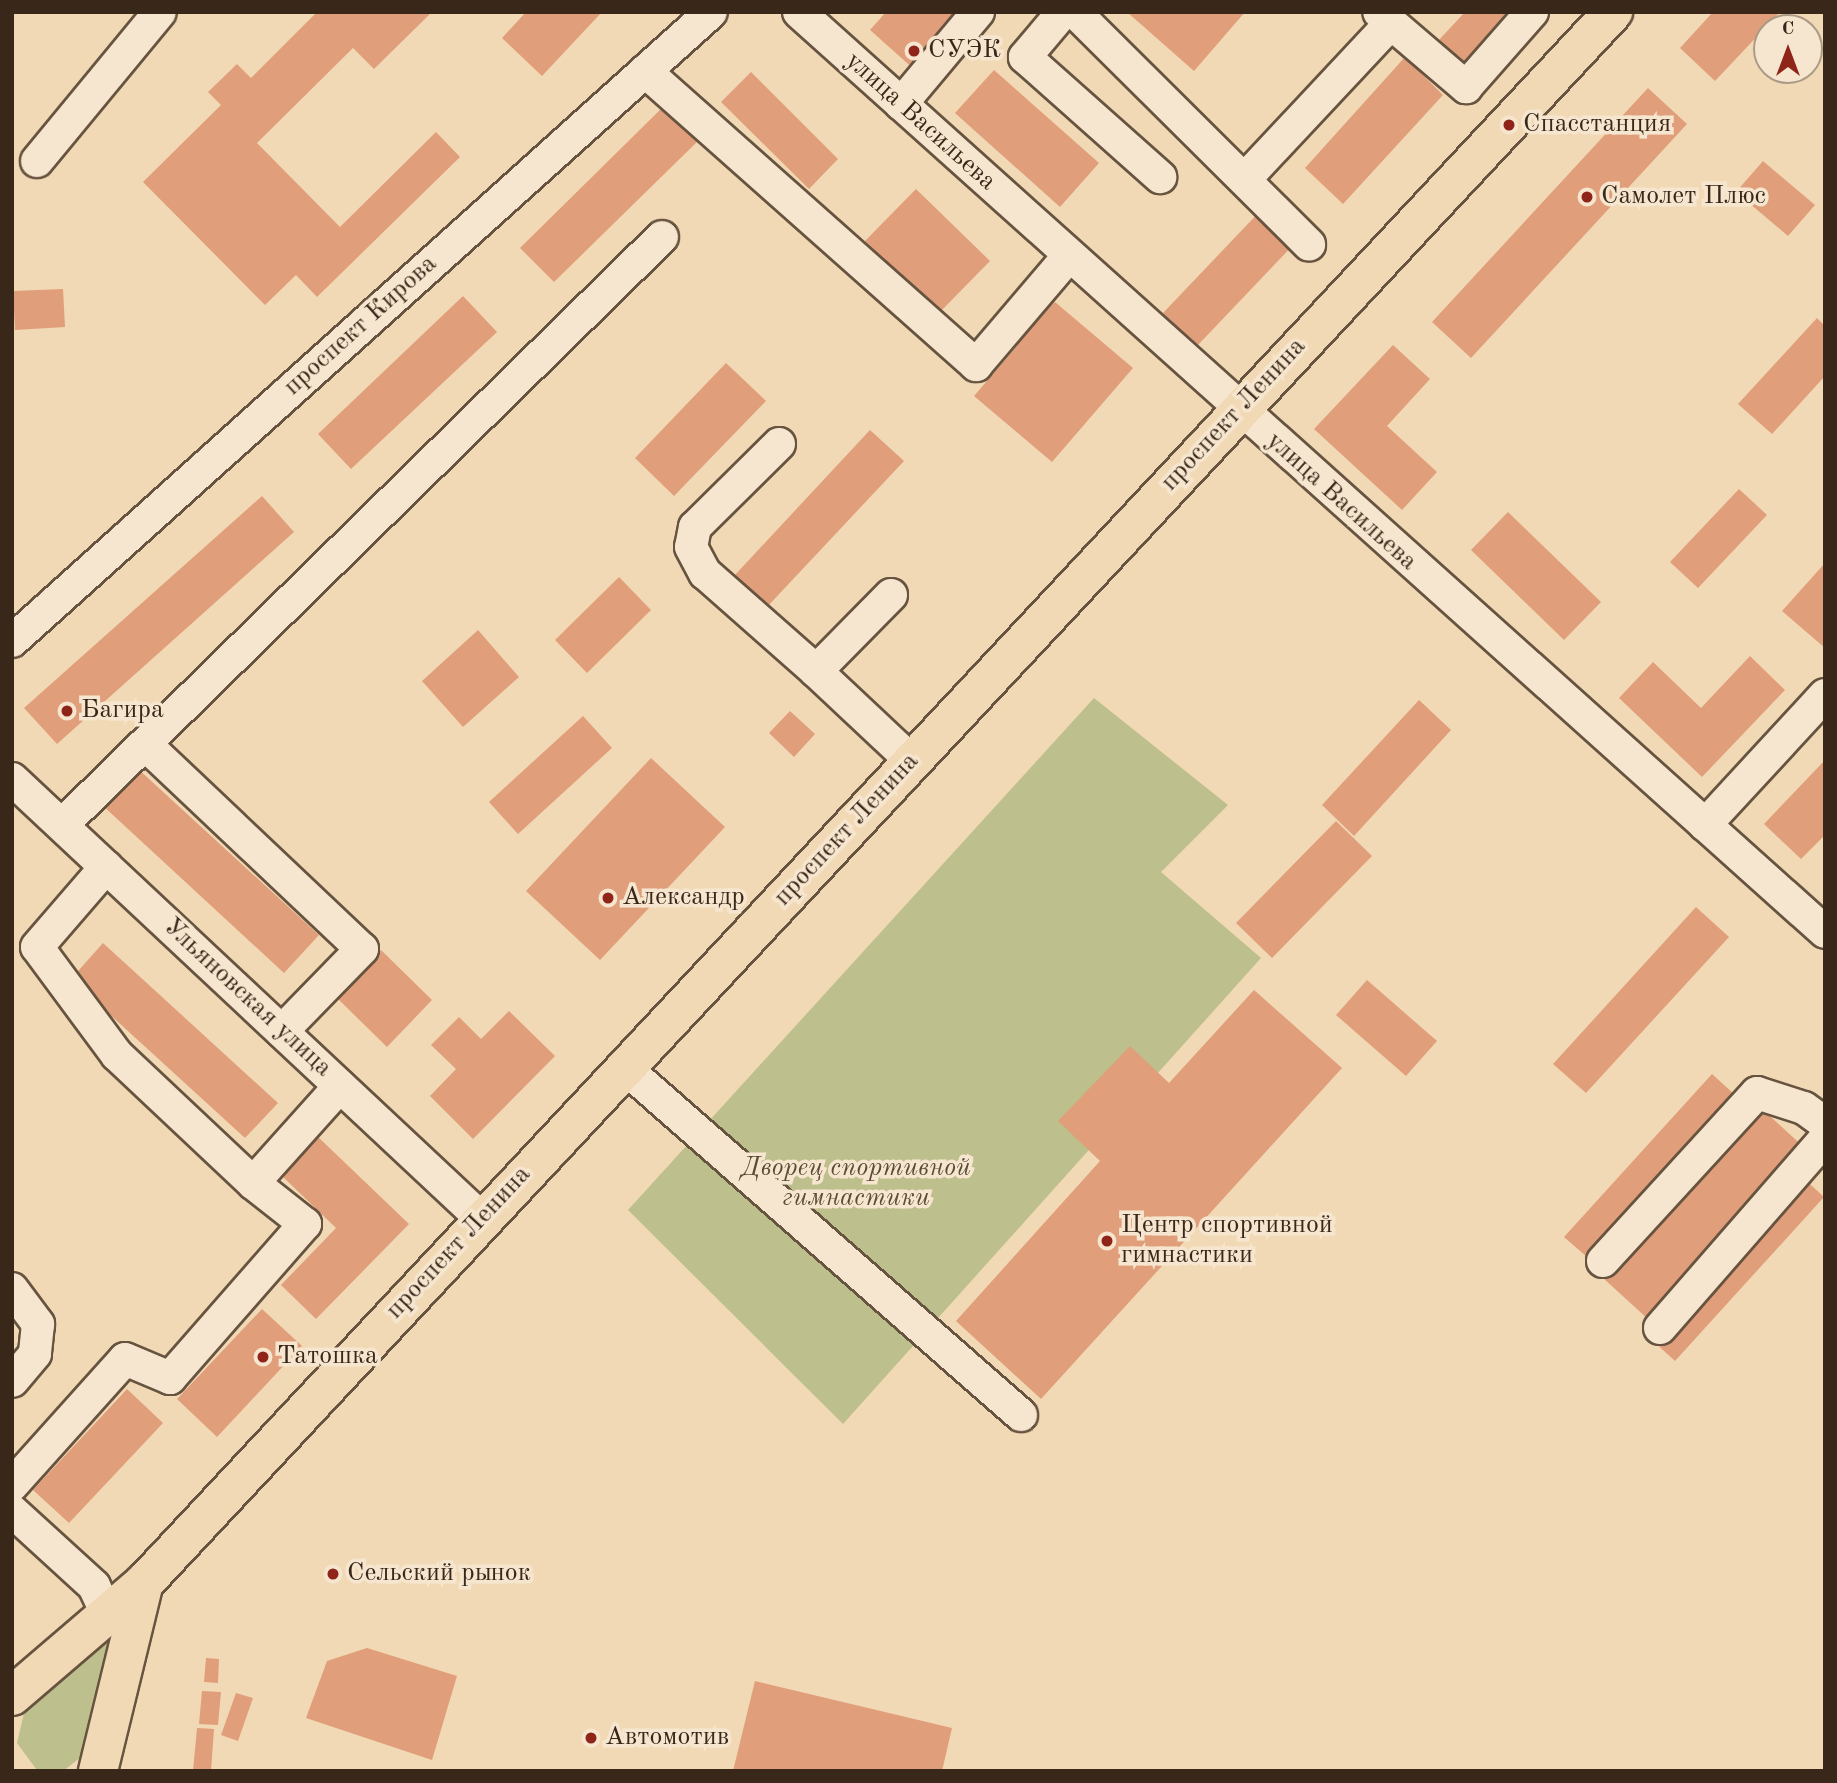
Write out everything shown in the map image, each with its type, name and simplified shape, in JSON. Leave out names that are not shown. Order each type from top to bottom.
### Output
[{"type":"main road","name":"проспект Ленина","points":[[12,1696],[144,1583],[481,1218],[1613,12]]},
{"type":"main road","points":[[98,1771],[144,1583]]},
{"type":"street","points":[[37,160],[160,12]]},
{"type":"street","name":"проспект Кирова","points":[[12,641],[711,12]]},
{"type":"street","name":"улица Васильева","points":[[799,12],[1238,411],[1825,932]]},
{"type":"street","points":[[901,104],[978,12]]},
{"type":"street","points":[[1063,12],[1025,57],[1160,177]]},
{"type":"street","points":[[1075,12],[1309,244]]},
{"type":"street","points":[[1245,179],[1385,17],[1466,87],[1532,12]]},
{"type":"street","points":[[645,71],[976,365],[1068,257]]},
{"type":"street","points":[[62,825],[662,237]]},
{"type":"street","points":[[779,444],[695,527],[691,547],[705,573],[912,761]]},
{"type":"street","points":[[816,671],[891,595]]},
{"type":"street","points":[[1704,825],[1825,695]]},
{"type":"street","points":[[146,745],[362,949],[282,1031]]},
{"type":"street","name":"Ульяновская улица","points":[[12,779],[481,1218]]},
{"type":"street","points":[[12,1485],[125,1359],[170,1378],[305,1224],[253,1183],[117,1055],[37,947],[106,867]]},
{"type":"street","points":[[624,1067],[1021,1415]]},
{"type":"street","points":[[253,1183],[340,1086]]},
{"type":"street","points":[[1603,1261],[1757,1093],[1804,1108],[1825,1123]]},
{"type":"street","points":[[1660,1328],[1825,1139]]},
{"type":"street","points":[[12,1289],[38,1324],[35,1354],[12,1381]]},
{"type":"street","points":[[12,1511],[94,1586],[107,1614]]},
{"type":"green space","name":"Дворец спортивной гимнастики","points":[[1094,698],[1228,805],[1161,872],[1261,958],[843,1424],[628,1210]]},
{"type":"green space","points":[[119,1627],[85,1754],[63,1771],[36,1769],[17,1743],[25,1709]]},
{"type":"building","points":[[317,12],[432,12],[374,69],[353,48],[257,143],[340,227],[436,132],[460,157],[317,297],[296,275],[265,305],[143,182],[221,105],[208,92],[237,64],[251,78]]},
{"type":"building","points":[[526,12],[602,12],[542,76],[502,38]]},
{"type":"building","name":"СУЭК","points":[[886,12],[970,12],[916,71],[870,30]]},
{"type":"building","points":[[1127,12],[1245,12],[1194,71]]},
{"type":"building","points":[[1465,12],[1521,12],[1469,69],[1438,41]]},
{"type":"building","points":[[1713,12],[1780,12],[1753,14],[1753,41],[1715,81],[1680,48]]},
{"type":"building","points":[[1405,57],[1443,95],[1343,204],[1305,168]]},
{"type":"building","points":[[994,70],[1099,163],[1060,207],[955,113]]},
{"type":"building","points":[[751,72],[838,159],[809,189],[721,102]]},
{"type":"building","points":[[1648,88],[1687,124],[1471,358],[1432,322]]},
{"type":"building","points":[[666,104],[700,139],[554,282],[520,248]]},
{"type":"building","points":[[1763,161],[1815,205],[1788,236],[1736,192]]},
{"type":"building","points":[[916,189],[990,261],[939,313],[865,241]]},
{"type":"building","points":[[1263,208],[1297,241],[1197,346],[1163,313]]},
{"type":"building","points":[[63,289],[65,327],[15,330],[13,291]]},
{"type":"building","points":[[463,296],[497,332],[351,469],[318,434]]},
{"type":"building","points":[[1055,302],[1133,368],[1052,462],[974,396],[1017,346],[1011,341]]},
{"type":"building","points":[[1817,318],[1825,326],[1825,376],[1772,434],[1738,404]]},
{"type":"building","points":[[1393,345],[1430,379],[1387,426],[1437,472],[1402,510],[1314,429]]},
{"type":"building","points":[[726,363],[766,401],[674,496],[635,458]]},
{"type":"building","points":[[870,430],[904,461],[767,607],[734,576]]},
{"type":"building","points":[[1739,489],[1767,515],[1698,588],[1670,562]]},
{"type":"building","points":[[262,496],[294,532],[57,744],[24,708]]},
{"type":"building","points":[[1508,512],[1601,602],[1564,640],[1471,550]]},
{"type":"building","points":[[1825,563],[1825,648],[1782,611]]},
{"type":"building","points":[[619,577],[651,610],[587,673],[555,640]]},
{"type":"building","points":[[478,630],[519,677],[463,727],[422,681]]},
{"type":"building","points":[[1750,656],[1785,690],[1702,777],[1619,698],[1653,662],[1701,708]]},
{"type":"building","points":[[1419,700],[1451,730],[1354,836],[1322,805]]},
{"type":"building","points":[[790,711],[815,734],[794,757],[769,733]]},
{"type":"building","points":[[583,716],[612,748],[518,834],[489,802]]},
{"type":"building","points":[[651,758],[725,827],[600,960],[526,891]]},
{"type":"building","points":[[1825,760],[1825,835],[1801,859],[1764,824]]},
{"type":"building","points":[[136,767],[319,935],[284,973],[101,804]]},
{"type":"building","points":[[1336,821],[1372,856],[1272,958],[1236,923]]},
{"type":"building","points":[[1696,907],[1729,937],[1586,1093],[1553,1064]]},
{"type":"building","points":[[103,943],[278,1103],[245,1138],[71,979]]},
{"type":"building","points":[[381,950],[432,1000],[387,1047],[336,997]]},
{"type":"building","points":[[1367,980],[1437,1041],[1406,1076],[1336,1015]]},
{"type":"building","name":"Центр спортивной гимнастики","points":[[1254,990],[1342,1068],[1041,1399],[956,1321],[1100,1161],[1058,1121],[1130,1046],[1169,1083]]},
{"type":"building","points":[[509,1011],[555,1056],[473,1139],[430,1096],[456,1069],[431,1045],[459,1017],[481,1039]]},
{"type":"building","points":[[1712,1074],[1734,1094],[1587,1257],[1564,1237]]},
{"type":"building","points":[[1761,1108],[1807,1150],[1649,1320],[1603,1278]]},
{"type":"building","points":[[316,1135],[409,1224],[316,1319],[281,1285],[336,1228],[280,1174]]},
{"type":"building","points":[[1801,1176],[1824,1197],[1675,1361],[1652,1340]]},
{"type":"building","points":[[262,1309],[302,1346],[217,1437],[177,1399]]},
{"type":"building","points":[[127,1389],[163,1423],[69,1523],[33,1490]]},
{"type":"building","points":[[367,1648],[457,1676],[432,1760],[306,1718],[327,1661]]},
{"type":"building","points":[[206,1658],[219,1659],[218,1683],[204,1682]]},
{"type":"building","points":[[755,1681],[952,1728],[942,1771],[733,1771]]},
{"type":"building","points":[[202,1691],[221,1692],[218,1725],[199,1724]]},
{"type":"building","points":[[236,1693],[253,1698],[238,1741],[221,1735]]},
{"type":"building","points":[[197,1728],[214,1729],[211,1771],[193,1771]]},
{"type":"place","name":"СУЭК","points":[[914,51]]},
{"type":"place","name":"Спасстанция","points":[[1509,125]]},
{"type":"place","name":"Самолет Плюс","points":[[1587,197]]},
{"type":"place","name":"Багира","points":[[67,711]]},
{"type":"place","name":"Александр","points":[[608,898]]},
{"type":"place","name":"Центр спортивной гимнастики","points":[[1107,1241]]},
{"type":"place","name":"Татошка","points":[[263,1357]]},
{"type":"place","name":"Сельский рынок","points":[[333,1574]]},
{"type":"place","name":"Автомотив","points":[[591,1738]]}]
